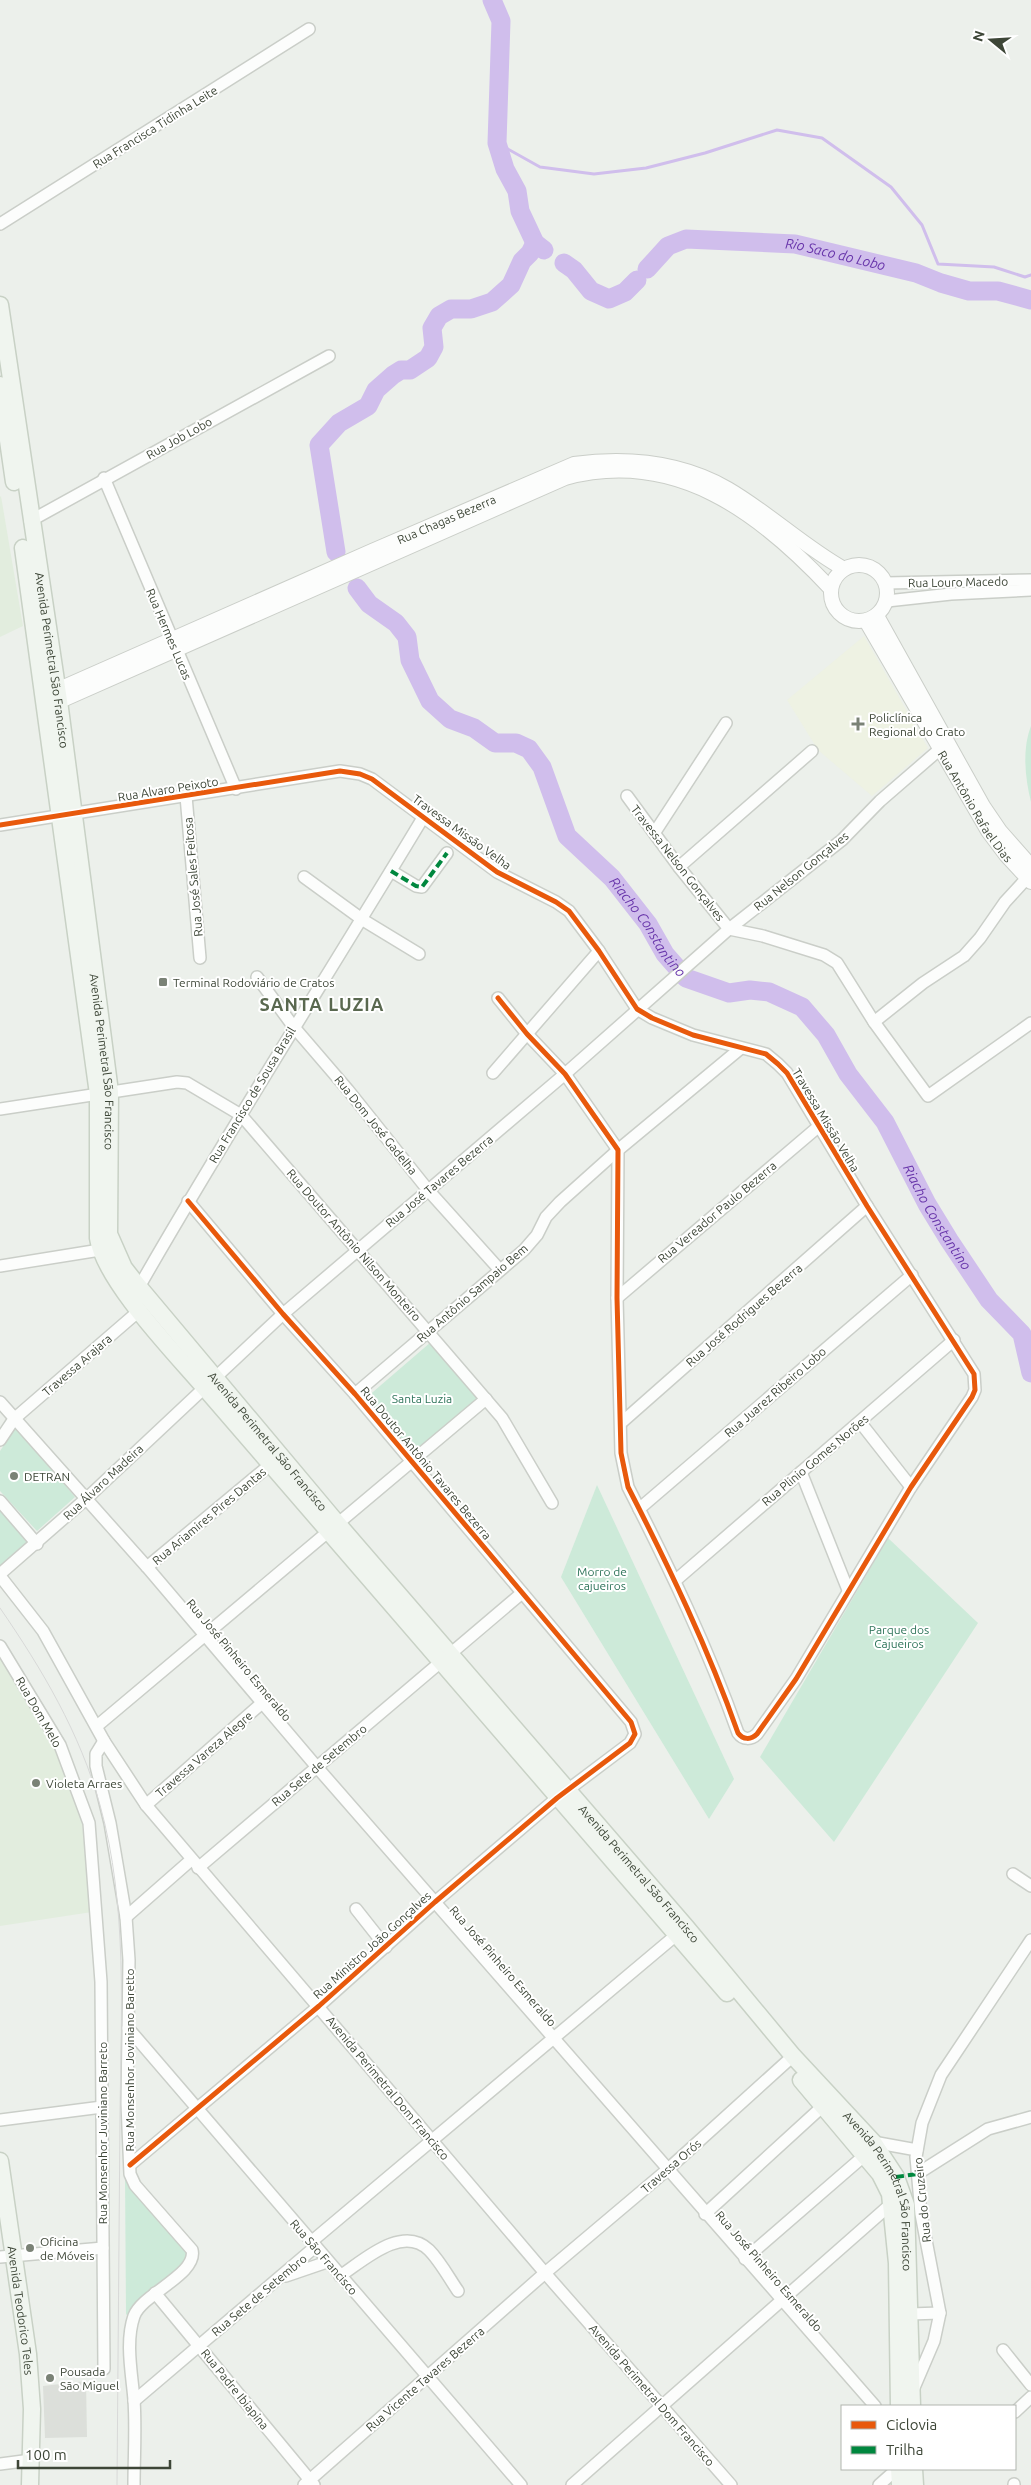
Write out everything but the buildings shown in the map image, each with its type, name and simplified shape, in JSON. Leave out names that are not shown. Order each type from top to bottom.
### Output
[{"type":"main road","name":"Avenida Perimetral São Francisco","points":[[0,305],[8,432],[30,521],[51,699],[104,1093],[104,1189],[100,1250],[209,1382],[512,1736],[790,2059],[896,2177],[906,2205],[911,2400]]},
{"type":"main road","name":"Avenida Perimetral São Francisco","points":[[0,382],[51,699]]},
{"type":"main road","name":"Avenida Perimetral São Francisco","points":[[104,1189],[109,1234],[140,1310],[209,1382],[271,1464],[332,1526]]},
{"type":"main road","name":"Avenida Perimetral São Francisco","points":[[790,2059],[823,2106],[869,2148],[886,2184],[891,2204],[896,2263],[899,2405]]},
{"type":"main road","name":"Avenida Teodorico Teles","points":[[0,2161],[7,2256],[30,2381],[30,2485]]},
{"type":"main road","points":[[898,2470],[900,2485]]},
{"type":"main road","points":[[914,2470],[915,2485]]},
{"type":"street","name":"Rua Francisca Tidinha Leite","points":[[0,224],[309,29]]},
{"type":"street","name":"Rua Job Lobo","points":[[30,521],[104,478],[329,356]]},
{"type":"street","name":"Rua Chagas Bezerra","points":[[174,645],[549,474],[574,464],[607,460],[632,460],[656,464],[708,479],[737,495],[805,545],[844,569]]},
{"type":"street","name":"Rua Chagas Bezerra","points":[[51,699],[565,478],[600,471],[619,470],[658,474],[699,487],[722,498],[753,517],[808,564],[831,588]]},
{"type":"street","name":"Rua Hermes Lucas","points":[[104,478],[236,788]]},
{"type":"street","points":[[852,566],[868,566],[882,576],[886,583],[887,601],[871,618],[856,622],[840,614],[834,607],[831,588],[838,574],[844,569],[852,566]]},
{"type":"street","name":"Rua Louro Macedo","points":[[886,583],[1031,580]]},
{"type":"street","name":"Rua Louro Macedo","points":[[887,601],[951,594],[1031,590]]},
{"type":"street","name":"Rua Antônio Rafael Dias","points":[[871,618],[943,745],[988,831],[1006,855],[1030,875]]},
{"type":"street","points":[[655,832],[726,723]]},
{"type":"street","name":"Rua Nelson Gonçalves","points":[[674,976],[729,929],[842,840],[880,801],[943,745]]},
{"type":"street","points":[[679,867],[812,751]]},
{"type":"street","name":"Rua Alvaro Peixoto","points":[[0,825],[340,771]]},
{"type":"street","name":"Travessa Missão Velha","points":[[340,771],[360,774],[372,779],[497,872],[556,902],[569,911],[637,1009],[652,1018],[693,1035],[766,1054],[787,1073],[867,1206],[974,1374],[975,1390],[972,1397],[911,1487]]},
{"type":"street","name":"Rua José Sales Feitosa","points":[[186,796],[200,958]]},
{"type":"street","name":"Travessa Nelson Gonçalves","points":[[627,796],[679,867],[729,929]]},
{"type":"street","name":"Rua Francisco de Sousa Brasil","points":[[134,1292],[293,1026],[363,920],[390,871],[424,816]]},
{"type":"street","points":[[390,871],[416,886],[422,887],[447,853]]},
{"type":"street","points":[[874,1022],[923,983],[964,956],[980,938],[1005,902],[1030,875]]},
{"type":"street","points":[[304,877],[363,920],[420,954]]},
{"type":"street","points":[[729,929],[763,936],[824,955],[837,963],[874,1022],[928,1096],[1031,1023]]},
{"type":"street","points":[[494,1073],[599,952]]},
{"type":"street","name":"Rua José Tavares Bezerra","points":[[209,1382],[283,1314],[565,1074],[674,976]]},
{"type":"street","name":"Rua Dom José Gadelha","points":[[257,977],[293,1026],[348,1090],[428,1190],[499,1269]]},
{"type":"street","points":[[498,998],[527,1034],[565,1074],[618,1150],[617,1298],[624,1476],[676,1580],[722,1687],[738,1733],[745,1738],[755,1736],[796,1679],[911,1487],[860,1422]]},
{"type":"street","name":"Rua Antônio Sampaio Bem","points":[[356,1394],[499,1269],[524,1250],[537,1235],[546,1217],[618,1150],[740,1048]]},
{"type":"street","name":"Rua Doutor Antônio Nilson Monteiro","points":[[0,1109],[152,1084],[187,1083],[241,1115],[486,1399],[511,1432],[552,1503]]},
{"type":"street","name":"Rua Vereador Paulo Bezerra","points":[[617,1298],[818,1127]]},
{"type":"street","name":"Rua Doutor Antônio Tavares Bezerra","points":[[188,1201],[283,1314],[356,1394],[631,1722],[635,1734],[630,1743]]},
{"type":"street","name":"Rua José Rodrigues Bezerra","points":[[621,1423],[867,1206]]},
{"type":"street","points":[[0,1266],[100,1250]]},
{"type":"street","name":"Rua Juarez Ribeiro Lobo","points":[[639,1509],[912,1275]]},
{"type":"street","name":"Travessa Arajara","points":[[0,1440],[14,1419],[140,1310]]},
{"type":"street","name":"Rua Plinio Gomes Norões","points":[[676,1580],[954,1340]]},
{"type":"street","name":"Rua Álvaro Madeira","points":[[0,1575],[87,1498],[209,1382]]},
{"type":"street","points":[[97,1726],[332,1526],[412,1463],[486,1399]]},
{"type":"street","name":"Rua José Pinheiro Esmeraldo","points":[[0,1402],[87,1498],[316,1766],[873,2405]]},
{"type":"street","name":"Rua Ariamires Pires Dantas","points":[[147,1567],[271,1464]]},
{"type":"street","points":[[801,1472],[848,1590]]},
{"type":"street","points":[[0,1501],[37,1544]]},
{"type":"street","name":"Avenida Perimetral Dom Francisco","points":[[0,1575],[43,1631],[104,1741],[146,1805],[194,1864],[319,2006],[545,2273],[731,2485]]},
{"type":"street","name":"Rua Sete de Setembro","points":[[126,1917],[316,1766],[522,1593]]},
{"type":"street","name":"Rua Dom Melo","points":[[0,1646],[60,1745],[89,1823],[96,1898]]},
{"type":"street","name":"Travessa Vareza Alegre","points":[[146,1805],[262,1703]]},
{"type":"street","name":"Rua Monsenhor Joviniano Baretto","points":[[104,1741],[96,1754],[96,1766],[110,1823],[126,1917],[130,2174],[135,2185],[192,2250],[193,2255],[189,2265],[141,2305],[133,2318],[131,2379],[134,2401],[134,2485]]},
{"type":"street","name":"Rua Ministro João Gonçalves","points":[[130,2165],[319,2006],[435,1902],[562,1794],[630,1743]]},
{"type":"street","points":[[1013,1874],[1031,1886]]},
{"type":"street","name":"Rua Monsenhor Juviniano Barreto","points":[[96,1898],[101,1982],[104,2369]]},
{"type":"street","points":[[356,1908],[386,1946]]},
{"type":"street","name":"Rua Sete de Setembro","points":[[134,2401],[282,2277],[313,2244],[433,2140],[681,1931]]},
{"type":"street","name":"Rua do Cruzeiro","points":[[911,2400],[934,2341],[940,2313],[921,2214],[917,2174],[917,2150],[922,2123],[941,2075],[1031,1940]]},
{"type":"street","name":"Rua São Francisco","points":[[128,2028],[327,2262],[521,2485]]},
{"type":"street","name":"Travessa Orós","points":[[545,2273],[667,2170],[790,2059]]},
{"type":"street","points":[[705,2214],[823,2106]]},
{"type":"street","points":[[0,2120],[102,2107]]},
{"type":"street","points":[[917,2174],[988,2129],[1031,2117]]},
{"type":"street","points":[[745,2259],[869,2148],[917,2150]]},
{"type":"street","points":[[572,2485],[891,2204]]},
{"type":"street","points":[[340,2276],[391,2244],[409,2242],[421,2245],[431,2252],[458,2291]]},
{"type":"street","points":[[7,2256],[104,2248]]},
{"type":"street","points":[[282,2277],[327,2262]]},
{"type":"street","name":"Rua Vicente Tavares Bezerra","points":[[309,2483],[545,2273]]},
{"type":"street","name":"Rua Padre Ibiapina","points":[[156,2293],[309,2483]]},
{"type":"street","points":[[910,2314],[940,2313]]},
{"type":"street","points":[[1003,2350],[1031,2385]]},
{"type":"street","points":[[1016,2411],[1031,2397]]},
{"type":"street","points":[[0,2464],[31,2460]]},
{"type":"street","points":[[879,2485],[897,2470]]},
{"type":"shaded area","points":[[0,497],[23,626],[0,637]]},
{"type":"shaded area","name":"Policlínica Regional do Crato","points":[[864,636],[928,748],[872,796],[818,750],[787,700]]},
{"type":"shaded area","name":"Violeta Arraes","points":[[0,1649],[62,1759],[80,1807],[92,1912],[0,1926]]},
{"type":"shaded area","points":[[86,2381],[87,2437],[45,2438],[43,2386]]},
{"type":"green space","points":[[1031,726],[1031,802],[1027,783],[1025,754]]},
{"type":"green space","name":"Santa Luzia","points":[[431,1342],[479,1398],[413,1454],[366,1398]]},
{"type":"green space","points":[[16,1427],[75,1497],[37,1531],[0,1491],[0,1451]]},
{"type":"green space","name":"Morro de cajueiros","points":[[597,1485],[734,1779],[709,1819],[561,1577]]},
{"type":"green space","points":[[0,1509],[28,1544],[2,1567],[0,1565]]},
{"type":"green space","name":"Parque dos Cajueiros","points":[[888,1538],[978,1623],[834,1842],[760,1757]]},
{"type":"green space","points":[[125,2176],[190,2252],[188,2264],[126,2315]]},
{"type":"waterway","name":"Rio Saco do Lobo","points":[[492,0],[501,21],[497,143],[505,169],[517,191],[520,211],[535,243],[544,250]]},
{"type":"waterway","points":[[497,143],[540,167],[594,174],[646,168],[705,153],[777,130],[822,138],[891,187],[922,225],[938,264],[994,267],[1025,277],[1031,275]]},
{"type":"waterway","name":"Rio Saco do Lobo","points":[[647,269],[668,246],[686,239],[795,244],[916,273],[969,291],[998,291],[1031,300]]},
{"type":"waterway","name":"Riacho Constantino","points":[[336,552],[319,445],[339,423],[368,406],[376,390],[393,375],[401,370],[410,370],[428,358],[434,347],[432,328],[439,316],[451,309],[471,309],[492,302],[511,285],[522,261],[530,253],[535,243]]},
{"type":"waterway","name":"Rio Saco do Lobo","points":[[564,263],[574,270],[591,291],[609,299],[625,292],[637,280]]},
{"type":"waterway","name":"Riacho Constantino","points":[[357,588],[369,604],[396,623],[407,637],[410,660],[430,701],[450,719],[474,728],[495,743],[516,743],[529,749],[542,767],[567,836],[612,878],[648,924],[665,954],[686,978],[729,993],[750,990],[769,992],[802,1007],[826,1035],[848,1074],[885,1122],[927,1204],[989,1300],[1022,1334],[1031,1373]]},
{"type":"tram line","points":[[0,1608],[45,1678],[82,1752],[100,1805],[109,1843],[115,1882],[121,1960],[117,2485]]},
{"type":"marked path","points":[[391,871],[416,886],[422,887],[447,853]]},
{"type":"marked path","points":[[896,2177],[917,2174]]},
{"type":"cycle path","points":[[0,825],[340,771],[360,774],[372,779],[497,872],[556,902],[569,911],[599,951],[637,1009],[652,1018],[693,1035],[766,1054],[787,1073],[867,1206],[974,1374],[975,1390],[911,1487],[796,1679],[757,1734],[752,1737],[745,1738],[738,1733],[714,1670],[687,1608],[628,1487],[621,1453],[617,1298],[618,1150],[565,1074],[527,1034],[498,998]]},
{"type":"cycle path","points":[[130,2165],[319,2006],[435,1902],[557,1798],[630,1743],[635,1734],[631,1722],[355,1394],[283,1314],[188,1201]]},
{"type":"place","name":"Policlínica Regional do Crato","points":[[858,724]]},
{"type":"place","name":"Terminal Rodoviário de Cratos","points":[[163,982]]},
{"type":"place","name":"DETRAN","points":[[14,1476]]},
{"type":"place","name":"Violeta Arraes","points":[[36,1783]]},
{"type":"place","name":"Oficina de Móveis","points":[[30,2248]]},
{"type":"place","name":"Pousada São Miguel","points":[[50,2378]]},
{"type":"district","name":"SANTA LUZIA","points":[[322,1004]]}]
